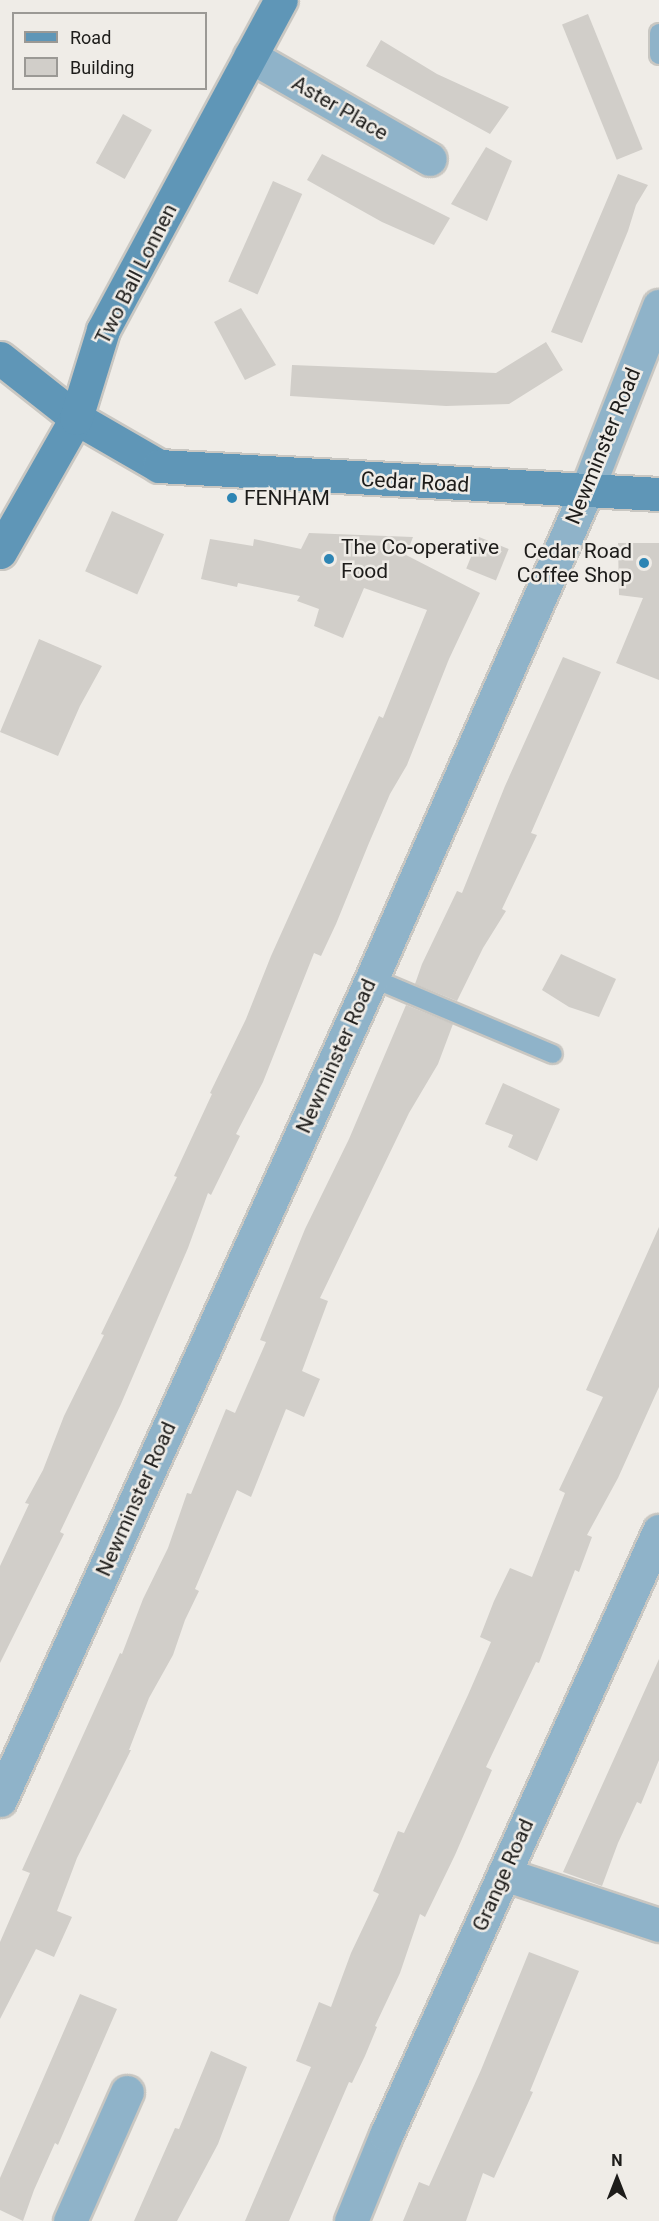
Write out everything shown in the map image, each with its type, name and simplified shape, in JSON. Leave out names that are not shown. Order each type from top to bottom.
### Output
[{"type":"street","name":"Two Ball Lonnen","points":[[0,552],[76,418],[103,330],[281,0]]},
{"type":"street","name":"Aster Place","points":[[250,56],[430,159]]},
{"type":"street","name":"Newminster Road","points":[[0,1800],[372,978],[586,492],[659,306]]},
{"type":"street","name":"Cedar Road","points":[[0,358],[76,418],[159,466],[586,492],[659,494]]},
{"type":"street","name":"Grange Road","points":[[351,2221],[386,2135],[659,1531]]},
{"type":"street","points":[[504,1874],[659,1925]]},
{"type":"street","points":[[70,2221],[127,2092]]},
{"type":"lane","points":[[659,33],[659,55]]},
{"type":"lane","points":[[372,978],[553,1054]]},
{"type":"building","points":[[588,14],[643,149],[617,160],[562,24]]},
{"type":"building","points":[[381,40],[437,74],[509,107],[490,134],[366,66]]},
{"type":"building","points":[[123,114],[152,130],[125,179],[96,163]]},
{"type":"building","points":[[486,147],[512,161],[487,221],[451,204]]},
{"type":"building","points":[[322,154],[450,218],[434,245],[382,222],[307,180]]},
{"type":"building","points":[[618,174],[648,185],[636,205],[628,231],[582,343],[551,332]]},
{"type":"building","points":[[273,181],[302,194],[257,295],[228,281]]},
{"type":"building","points":[[241,308],[276,365],[245,380],[214,322]]},
{"type":"building","points":[[546,342],[563,370],[509,404],[446,406],[290,396],[292,365],[496,373]]},
{"type":"building","points":[[112,511],[164,534],[137,594],[85,571]]},
{"type":"building","points":[[309,533],[413,537],[406,555],[480,593],[449,659],[407,765],[390,794],[336,924],[321,956],[314,953],[263,1082],[236,1134],[240,1136],[211,1195],[208,1193],[188,1248],[121,1404],[60,1532],[64,1534],[0,1663],[0,1566],[29,1504],[25,1503],[43,1470],[64,1416],[104,1335],[101,1334],[177,1177],[174,1176],[212,1094],[210,1093],[246,1019],[271,956],[379,716],[383,718],[427,610],[364,588],[343,638],[314,626],[319,609],[297,601],[300,596],[238,583],[237,587],[201,579],[210,539],[253,546],[254,539],[301,549]]},
{"type":"building","points":[[479,537],[509,549],[496,581],[466,569]]},
{"type":"building","points":[[618,543],[659,543],[659,680],[616,663],[643,598],[619,595]]},
{"type":"building","points":[[39,639],[102,666],[80,706],[58,756],[0,732]]},
{"type":"building","points":[[563,657],[601,672],[531,833],[537,835],[502,909],[506,911],[483,948],[457,1001],[415,984],[422,964],[457,891],[462,893],[505,786]]},
{"type":"building","points":[[561,954],[616,979],[599,1017],[569,1007],[542,990]]},
{"type":"building","points":[[406,1005],[453,1024],[438,1064],[409,1113],[320,1298],[328,1301],[302,1371],[320,1379],[304,1417],[286,1409],[251,1497],[237,1490],[195,1589],[199,1591],[185,1620],[173,1655],[149,1698],[129,1750],[131,1750],[77,1858],[57,1911],[72,1917],[54,1957],[36,1949],[0,2019],[0,1942],[30,1873],[22,1870],[120,1653],[122,1654],[143,1599],[168,1548],[187,1493],[191,1494],[226,1409],[235,1413],[266,1342],[260,1340],[305,1229],[349,1139]]},
{"type":"building","points":[[503,1083],[560,1109],[537,1161],[508,1147],[513,1135],[485,1124]]},
{"type":"building","points":[[659,1227],[659,1387],[618,1478],[587,1535],[592,1537],[579,1572],[575,1570],[539,1663],[536,1662],[486,1767],[492,1770],[455,1855],[425,1917],[420,1914],[400,1973],[375,2026],[377,2027],[365,2056],[352,2083],[349,2082],[289,2221],[245,2221],[311,2067],[296,2061],[319,2002],[331,2007],[351,1953],[379,1894],[373,1891],[398,1831],[404,1833],[468,1695],[491,1642],[480,1637],[494,1601],[510,1568],[532,1577],[565,1493],[559,1490],[603,1397],[586,1390]]},
{"type":"building","points":[[659,1659],[659,1760],[641,1804],[637,1802],[618,1843],[602,1886],[563,1872]]},
{"type":"building","points":[[529,1952],[579,1971],[530,2091],[533,2092],[494,2178],[483,2173],[466,2221],[403,2221],[419,2182],[429,2186],[481,2070]]},
{"type":"building","points":[[80,1994],[117,2009],[58,2145],[55,2143],[34,2190],[23,2221],[0,2210],[0,2178]]},
{"type":"building","points":[[211,2051],[247,2067],[218,2144],[177,2221],[134,2221],[175,2128],[179,2129]]},
{"type":"place","name":"FENHAM","points":[[232,498]]},
{"type":"place","name":"The Co-operative Food","points":[[329,559]]},
{"type":"place","name":"Cedar Road Coffee Shop","points":[[644,563]]}]
